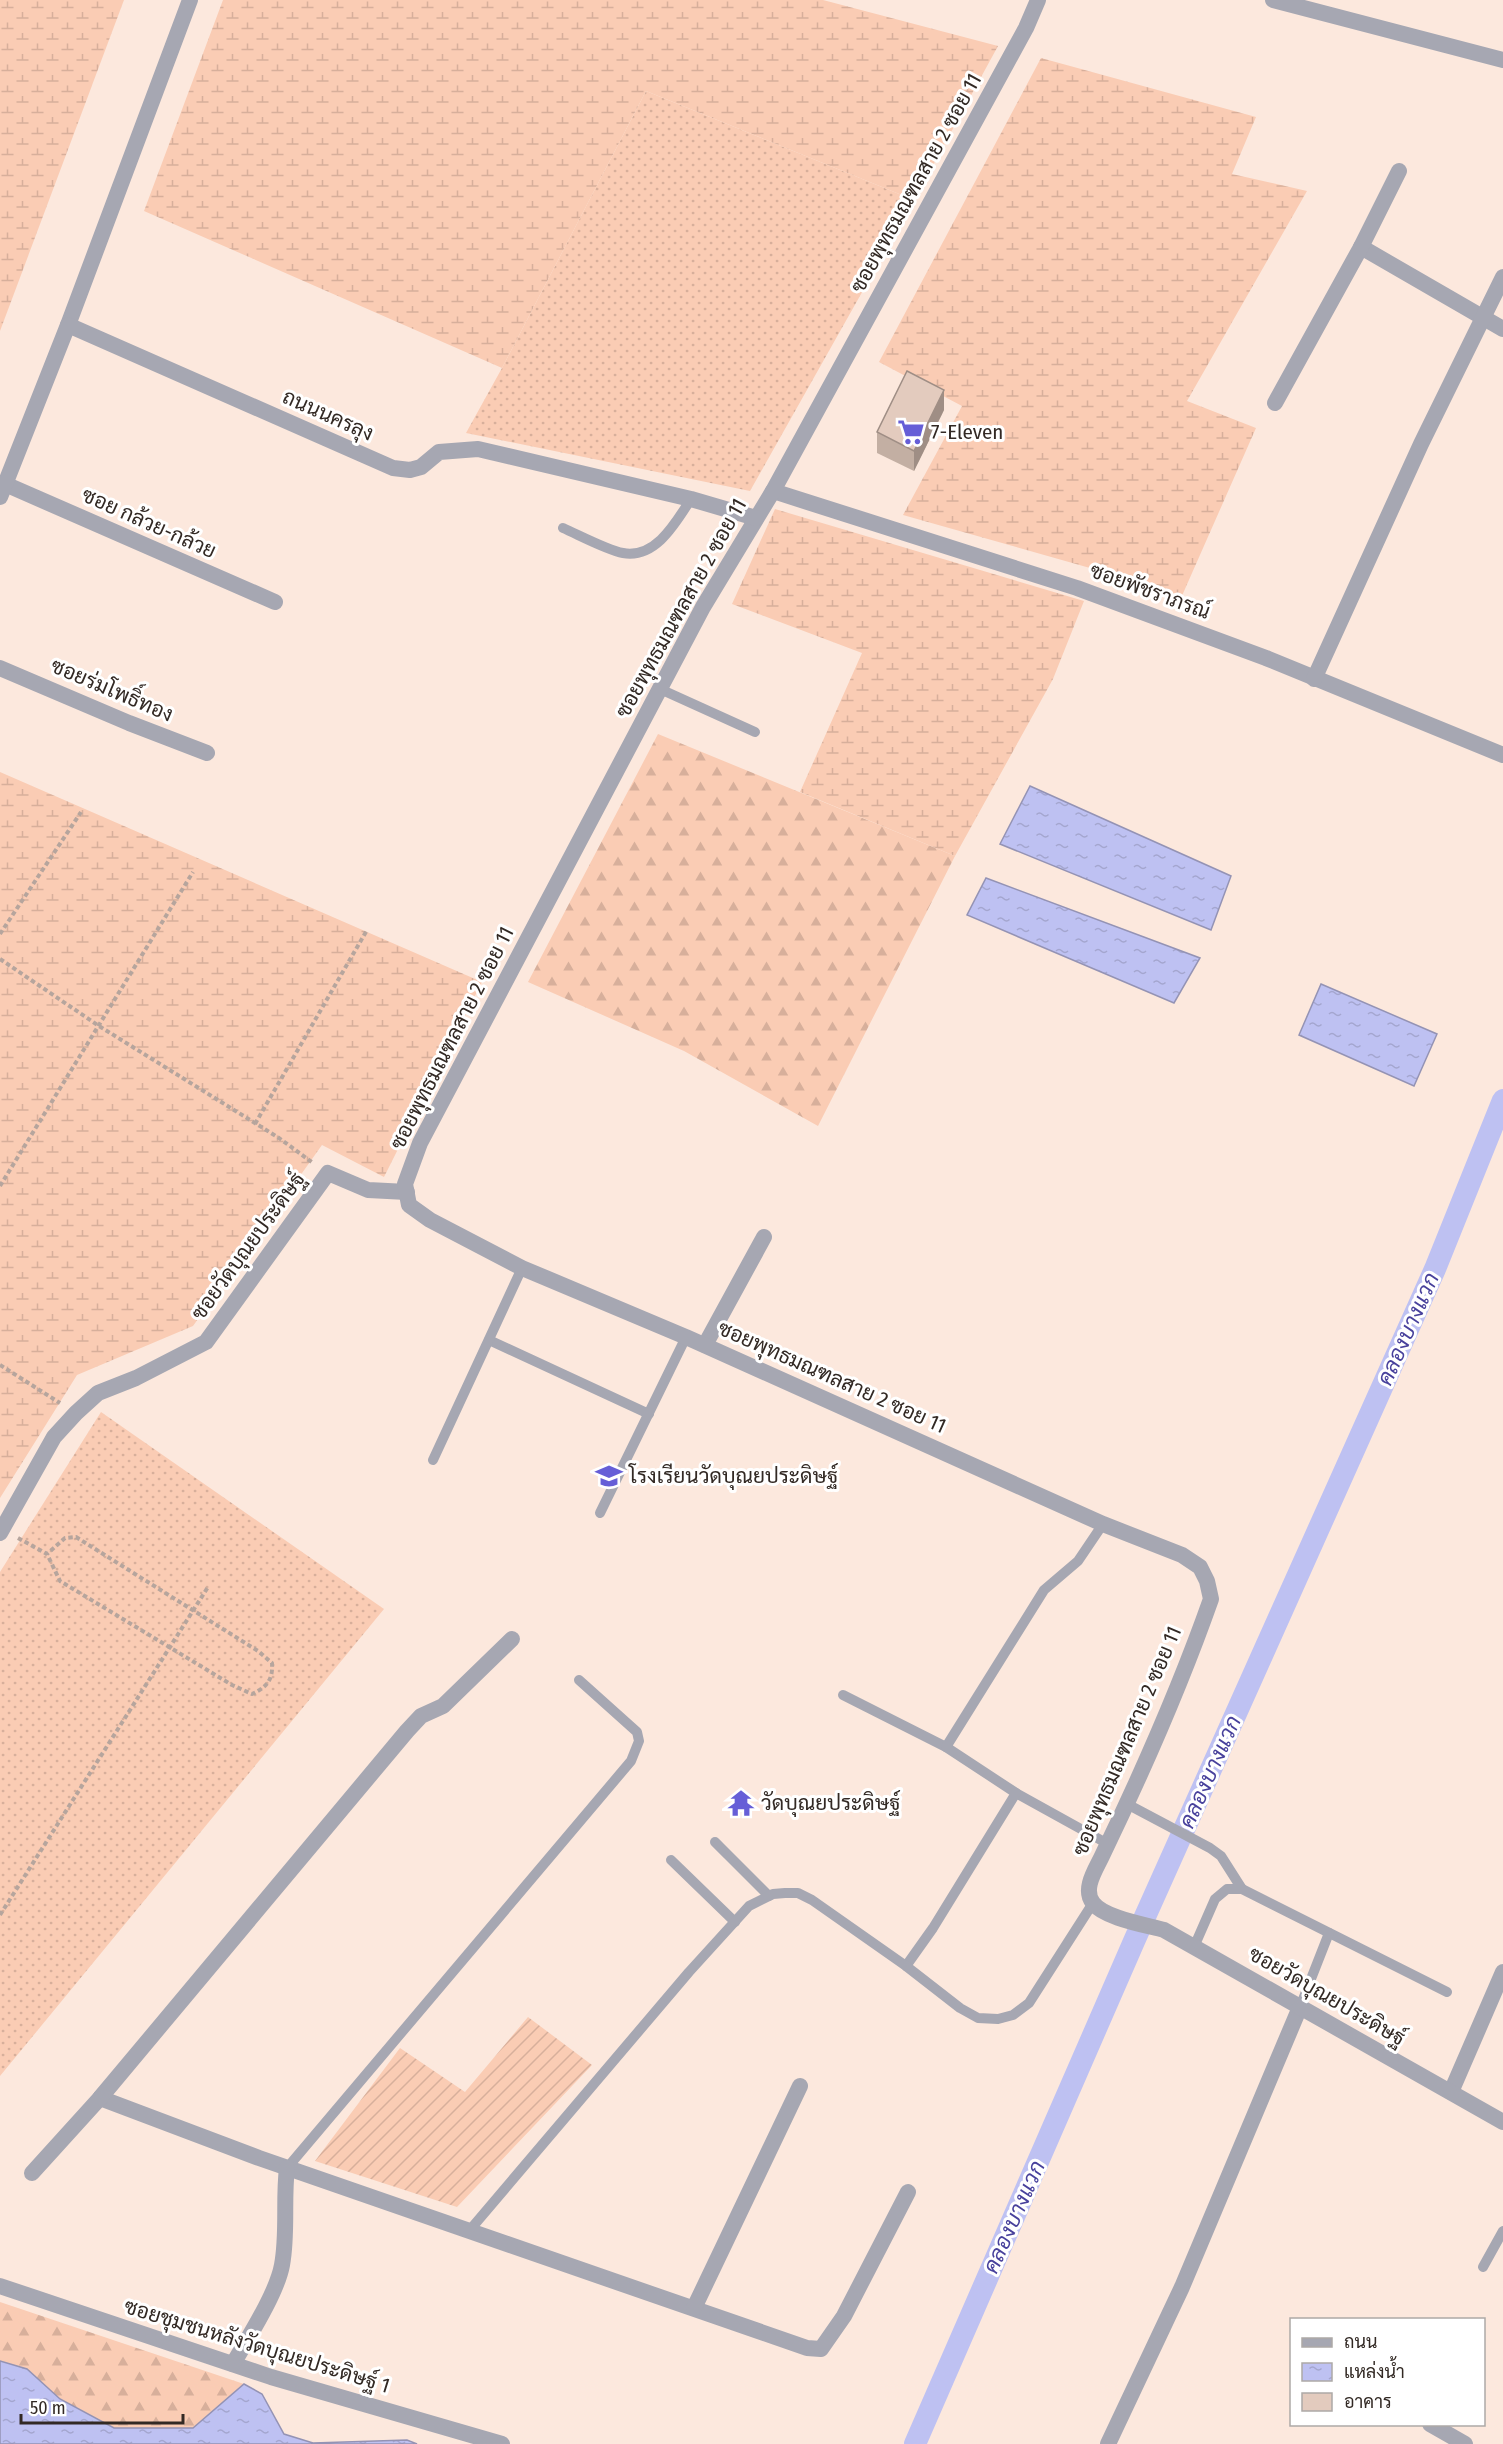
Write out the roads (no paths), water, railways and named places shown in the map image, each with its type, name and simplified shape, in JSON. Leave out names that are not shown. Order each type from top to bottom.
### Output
[{"type":"street","points":[[2,491],[68,325],[190,0]]},
{"type":"street","name":"ซอยพุทธมณฑลสาย 2 ซอย 11","points":[[1038,0],[1020,39],[773,491],[702,607],[420,1143],[405,1184],[409,1205],[430,1220],[522,1268],[686,1337],[1104,1524],[1182,1555],[1200,1567],[1207,1581],[1211,1599],[1127,1804],[1088,1891],[1093,1903]]},
{"type":"street","points":[[1273,0],[1503,60]]},
{"type":"street","points":[[1275,403],[1361,247],[1399,171]]},
{"type":"street","points":[[1361,247],[1503,329]]},
{"type":"street","points":[[1314,679],[1421,444],[1503,277]]},
{"type":"street","name":"ถนนนครลุง","points":[[68,325],[393,468],[410,470],[421,467],[439,452],[478,449],[691,499],[756,518]]},
{"type":"street","name":"ซอย กล้วย-กล้วย","points":[[2,491],[275,602]]},
{"type":"street","name":"ซอยพัชราภรณ์","points":[[773,491],[1077,588],[1266,658],[1503,755]]},
{"type":"street","name":"ซอยร่มโพธิ์ทอง","points":[[0,668],[129,723],[207,753]]},
{"type":"street","name":"ซอยวัดบุณยประดิษฐ์","points":[[1,1531],[54,1437],[98,1393],[136,1378],[206,1342],[328,1173],[368,1190],[407,1192]]},
{"type":"street","points":[[705,1346],[764,1237]]},
{"type":"street","points":[[32,2173],[100,2098],[407,1731],[421,1716],[443,1706],[512,1639]]},
{"type":"street","name":"ซอยวัดบุณยประดิษฐ์","points":[[1093,1903],[1124,1919],[1164,1930],[1503,2122]]},
{"type":"street","points":[[1451,2092],[1503,1972]]},
{"type":"street","points":[[1108,2444],[1182,2287],[1300,2007]]},
{"type":"street","points":[[694,2308],[800,2086]]},
{"type":"street","points":[[100,2098],[287,2168],[807,2348],[821,2349],[844,2316],[908,2192]]},
{"type":"street","points":[[234,2364],[265,2307],[282,2268],[285,2248],[284,2190],[287,2168]]},
{"type":"street","name":"ซอยชุมชนหลังวัดบุณยประดิษฐ์ 1","points":[[0,2286],[234,2364],[502,2444]]},
{"type":"street","points":[[1434,2426],[1465,2444]]},
{"type":"lane","points":[[563,528],[624,553],[649,550],[674,526],[691,499]]},
{"type":"lane","points":[[660,689],[755,732]]},
{"type":"lane","points":[[433,1460],[522,1268]]},
{"type":"lane","points":[[600,1513],[686,1337]]},
{"type":"lane","points":[[489,1340],[649,1414]]},
{"type":"lane","points":[[946,1747],[1044,1590],[1078,1561],[1104,1524]]},
{"type":"lane","points":[[287,2168],[631,1761],[639,1741],[637,1732],[579,1680]]},
{"type":"lane","points":[[843,1695],[946,1747],[1016,1793],[1108,1844]]},
{"type":"lane","points":[[906,1966],[933,1928],[1016,1793]]},
{"type":"lane","points":[[1127,1804],[1190,1836],[1221,1856],[1242,1889]]},
{"type":"lane","points":[[715,1842],[769,1896]]},
{"type":"lane","points":[[671,1860],[735,1922]]},
{"type":"lane","points":[[1194,1947],[1215,1899],[1227,1889],[1242,1889],[1447,1992]]},
{"type":"lane","points":[[469,2231],[689,1972],[749,1906],[773,1894],[798,1893],[812,1900],[906,1966],[960,2008],[978,2018],[998,2019],[1012,2015],[1029,2003],[1093,1903]]},
{"type":"lane","points":[[1300,2007],[1329,1933]]},
{"type":"lane","points":[[1483,2267],[1503,2231]]},
{"type":"water","points":[[1030,786],[1231,876],[1211,930],[1000,844]]},
{"type":"water","points":[[986,878],[1200,958],[1174,1003],[967,915]]},
{"type":"water","points":[[1321,984],[1437,1034],[1414,1086],[1299,1035]]},
{"type":"water","points":[[0,2361],[27,2369],[60,2399],[114,2428],[193,2428],[244,2384],[262,2394],[284,2434],[313,2443],[407,2440],[417,2444],[0,2444]]},
{"type":"waterway","name":"คลองบางแวก","points":[[915,2444],[1135,1939],[1435,1269],[1503,1100]]},
{"type":"place","name":"7-Eleven","points":[[911,432]]},
{"type":"place","name":"โรงเรียนวัดบุณยประดิษฐ์","points":[[609,1476]]},
{"type":"place","name":"วัดบุณยประดิษฐ์","points":[[741,1803]]}]
